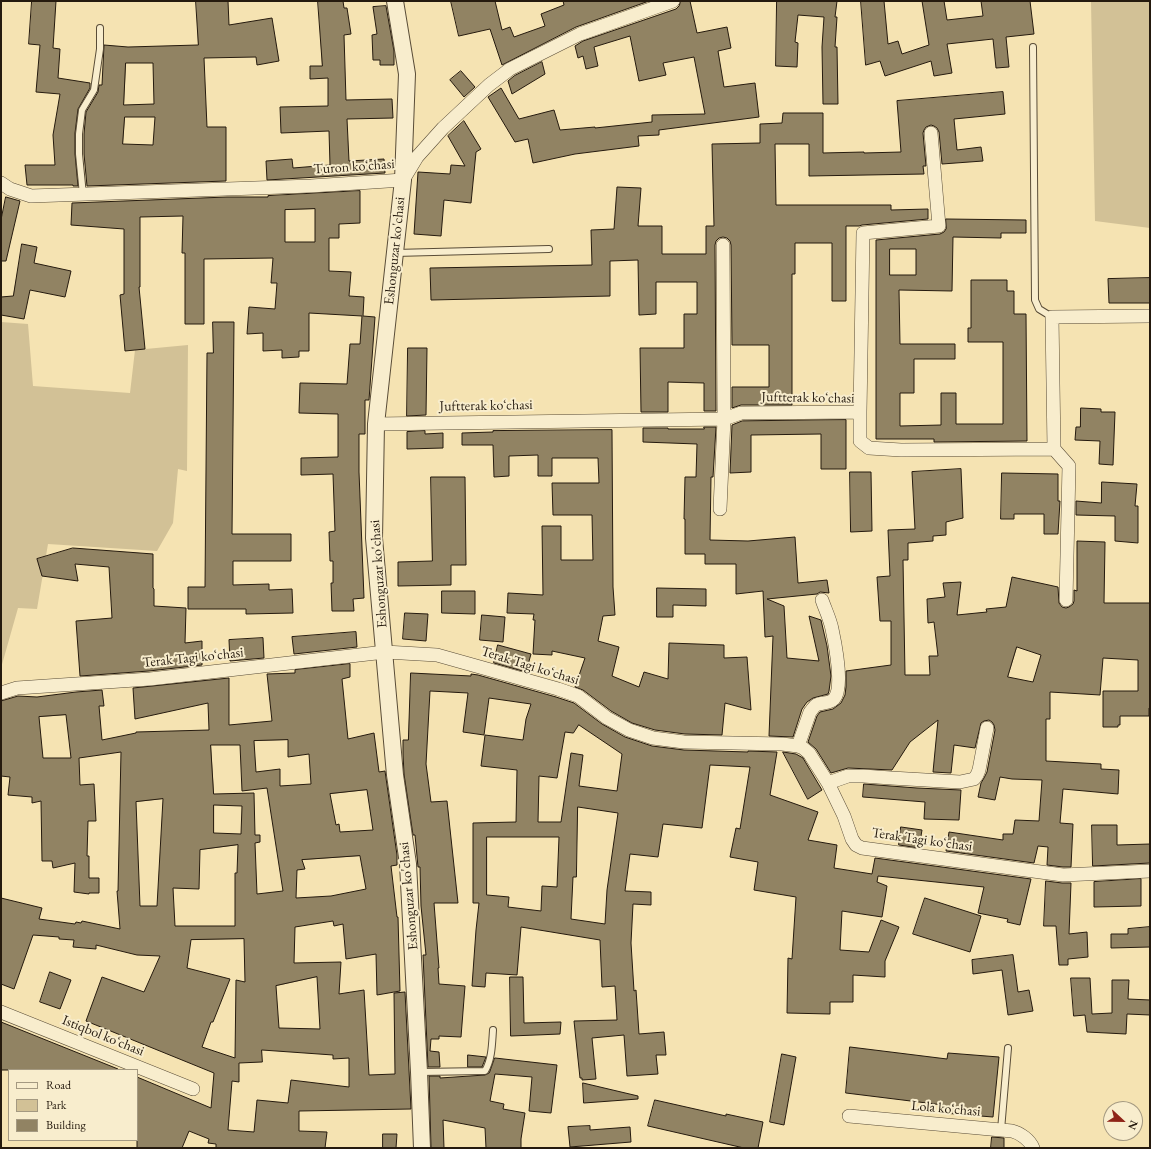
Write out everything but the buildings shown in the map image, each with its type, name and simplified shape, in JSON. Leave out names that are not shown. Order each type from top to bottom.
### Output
[{"type":"street","name":"Eshonguzar ko'chasi","points":[[395,1],[407,74],[403,180],[376,424],[374,538],[395,775],[408,864],[422,1148]]},
{"type":"street","name":"Turon koʻchasi","points":[[1,183],[10,189],[31,196],[311,186],[403,180],[417,157],[443,128],[489,85],[510,69],[580,34],[673,1]]},
{"type":"street","points":[[860,412],[863,233],[939,226],[931,133]]},
{"type":"street","points":[[720,509],[724,419],[723,245]]},
{"type":"street","points":[[1066,600],[1069,466],[1054,449],[1052,317],[1150,316]]},
{"type":"street","name":"Juftterak koʻchasi","points":[[376,424],[724,419],[741,413],[860,412],[860,441],[869,448],[901,450],[1054,449]]},
{"type":"street","points":[[798,746],[810,712],[816,705],[832,701],[837,692],[837,657],[832,628],[822,600]]},
{"type":"street","name":"Terak Tagi koʻchasi","points":[[1,693],[17,688],[150,679],[385,652],[437,655],[578,696],[607,718],[629,730],[653,738],[684,742],[782,744],[803,748],[809,753],[828,783],[844,816],[852,839],[856,845],[862,848],[1062,875],[1150,871]]},
{"type":"street","points":[[828,783],[848,776],[960,782],[974,779],[979,770],[987,728]]},
{"type":"street","name":"Istiqbol koʻchasi","points":[[1,1012],[193,1089]]},
{"type":"street","name":"Lola koʻchasi","points":[[849,1116],[1017,1132],[1034,1148]]},
{"type":"lane","points":[[83,195],[78,134],[82,110],[94,90],[100,49],[100,28]]},
{"type":"lane","points":[[1033,47],[1035,300],[1039,309],[1052,317]]},
{"type":"lane","points":[[395,253],[549,250]]},
{"type":"lane","points":[[419,1072],[485,1070],[491,1055],[493,1030]]},
{"type":"lane","points":[[1001,1130],[1008,1048]]},
{"type":"green space","points":[[1091,1],[1150,1],[1150,228],[1095,221]]},
{"type":"green space","points":[[1,322],[28,324],[33,386],[130,393],[135,350],[188,345],[187,471],[178,469],[173,523],[157,551],[48,544],[37,609],[18,608],[1,668]]}]
